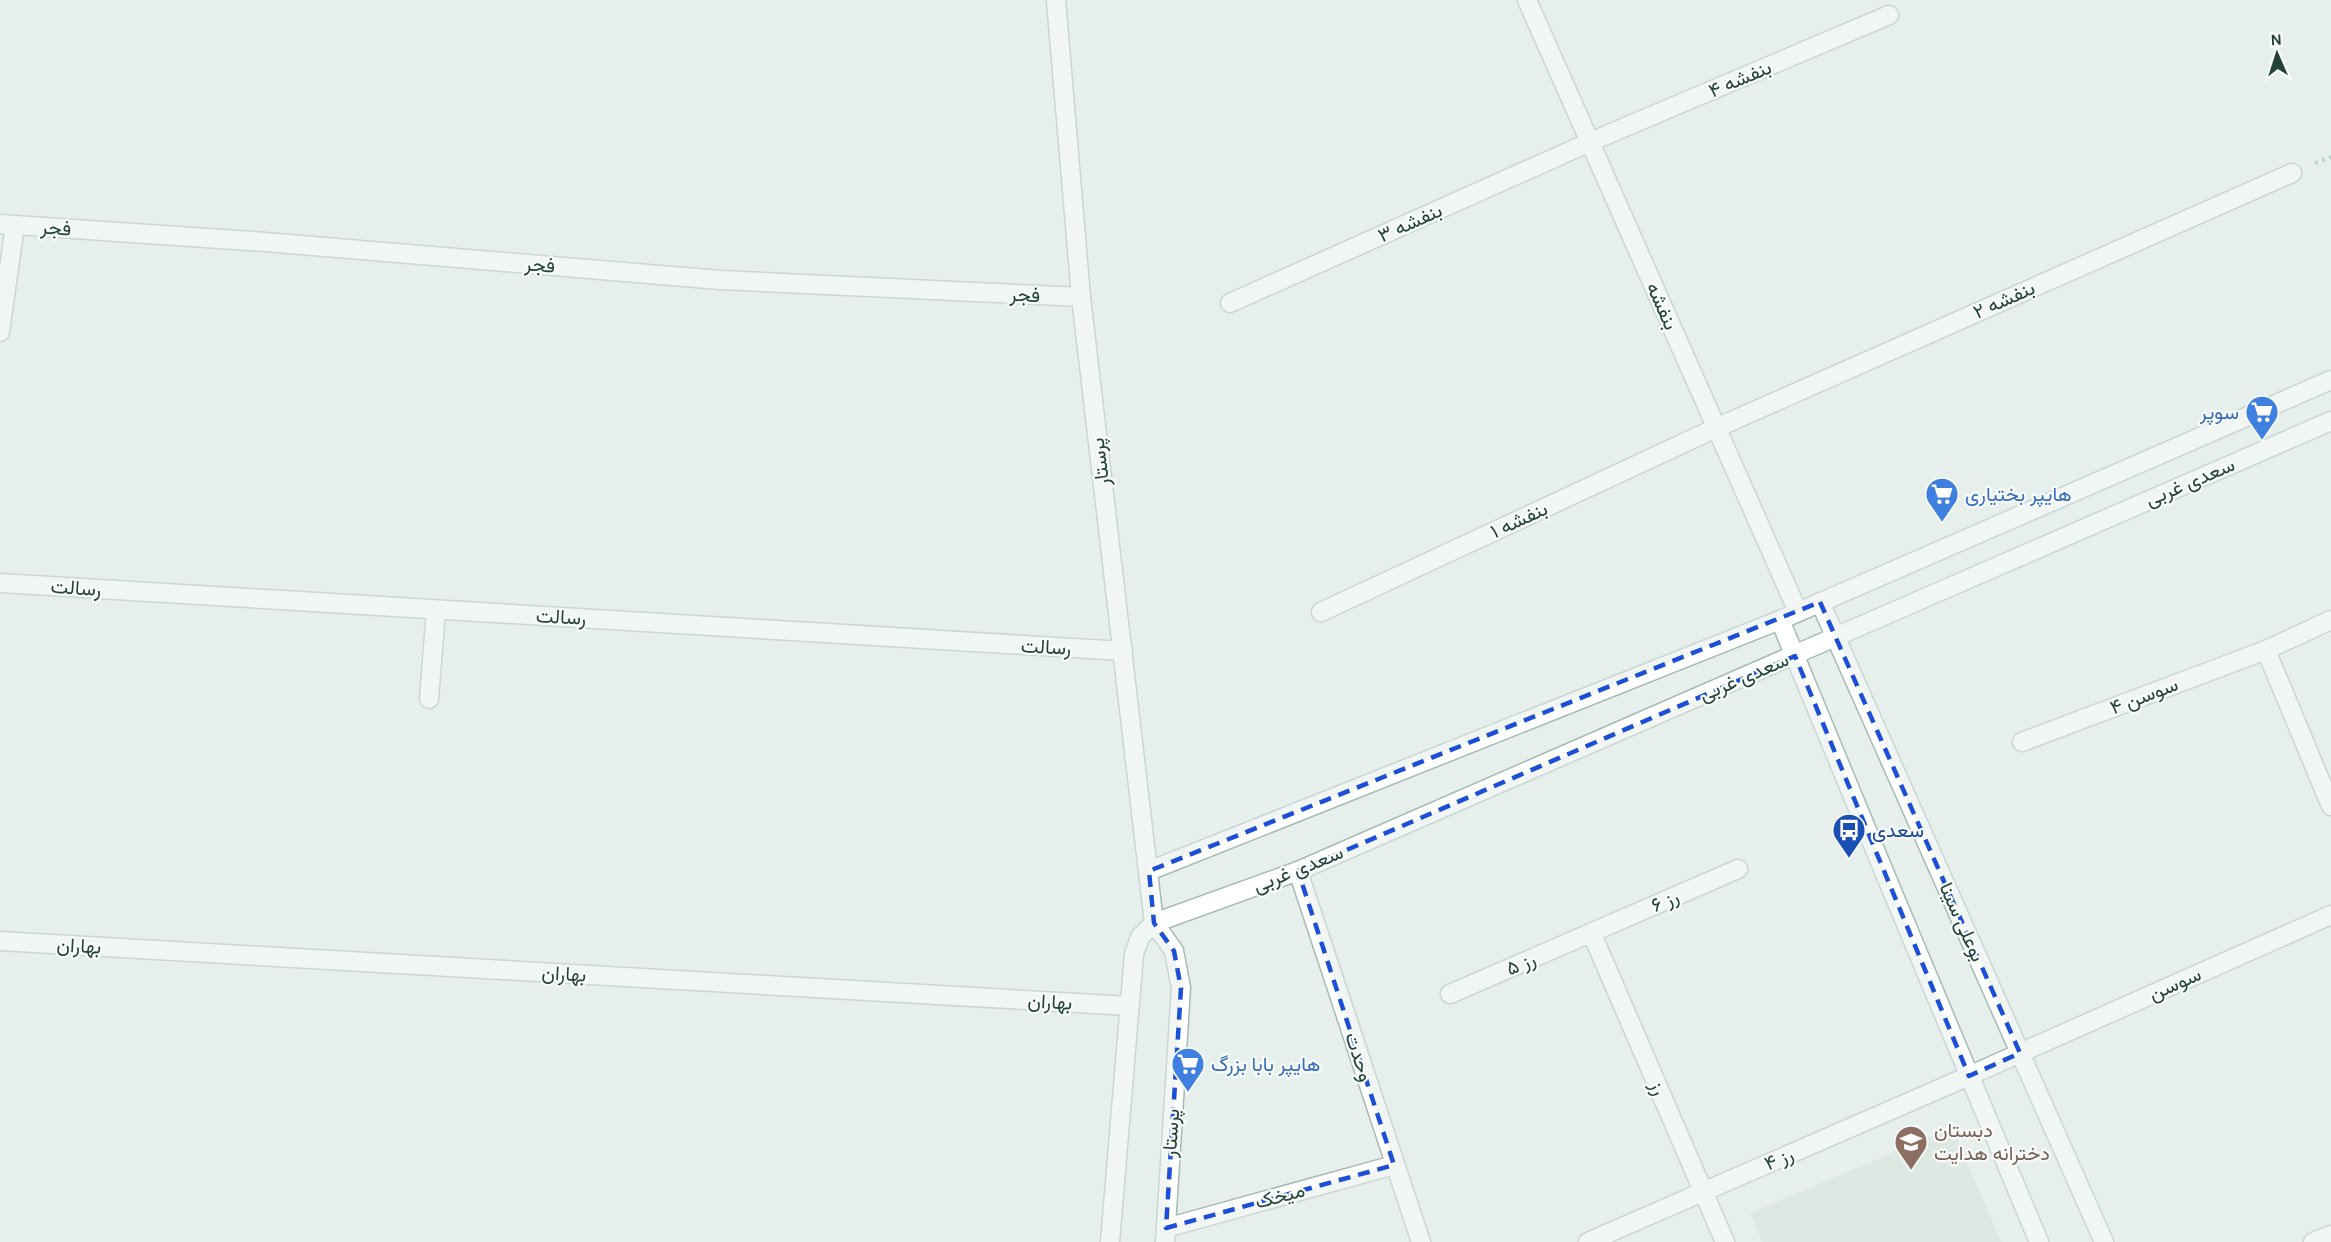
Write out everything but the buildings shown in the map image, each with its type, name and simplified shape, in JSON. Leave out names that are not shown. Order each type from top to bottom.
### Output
[{"type":"street","name":"پرستار","points":[[1056,0],[1081,297],[1154,923],[1174,951],[1181,988],[1165,1235]]},
{"type":"street","name":"بنفشه","points":[[1527,0],[1798,612]]},
{"type":"street","name":"بنفشه ۴","points":[[1590,142],[1889,15]]},
{"type":"street","name":"بنفشه ۳","points":[[1230,303],[1590,142]]},
{"type":"street","name":"بنفشه ۲","points":[[1716,428],[2292,173]]},
{"type":"street","name":"فجر","points":[[8,224],[265,242],[720,280],[1081,297]]},
{"type":"street","points":[[0,332],[8,224]]},
{"type":"street","name":"سعدی غربی","points":[[1149,871],[1780,620],[2331,380]]},
{"type":"street","name":"سعدی غربی","points":[[1154,923],[1298,871],[2331,421]]},
{"type":"street","name":"بنفشه ۱","points":[[1321,612],[1716,428]]},
{"type":"street","name":"رسالت","points":[[0,583],[1123,651]]},
{"type":"street","name":"بوعلی سینا","points":[[1821,602],[2104,1242]]},
{"type":"street","points":[[429,699],[436,610]]},
{"type":"street","points":[[1780,620],[2039,1242]]},
{"type":"street","name":"سوسن ۴","points":[[2022,742],[2266,650],[2331,620]]},
{"type":"street","points":[[2266,650],[2331,806]]},
{"type":"street","name":"رز ۶","points":[[1592,934],[1738,869]]},
{"type":"street","name":"وحدت","points":[[1298,871],[1421,1242]]},
{"type":"street","name":"سوسن","points":[[1969,1076],[2331,915]]},
{"type":"street","points":[[1110,1242],[1134,954],[1140,937],[1154,923]]},
{"type":"street","name":"رز ۵","points":[[1450,994],[1592,934]]},
{"type":"street","name":"رز","points":[[1592,934],[1725,1242]]},
{"type":"street","name":"بهاران","points":[[0,941],[1129,1006]]},
{"type":"street","name":"رز ۴","points":[[1588,1242],[1969,1076]]},
{"type":"street","name":"میخک","points":[[1165,1235],[1394,1165]]},
{"type":"street","points":[[2313,1242],[2331,1235]]},
{"type":"highlighted area","points":[[1820,602],[2020,1053],[1969,1076],[1795,656],[1298,871],[1394,1165],[1166,1228],[1181,988],[1174,951],[1154,923],[1149,871]]},
{"type":"shaded area","name":"دبستان دخترانه هدایت","points":[[1952,1128],[2001,1242],[1762,1242],[1750,1213]]},
{"type":"place","name":"سوپر","points":[[2262,441]]},
{"type":"place","name":"هایپر بختیاری","points":[[1942,523]]},
{"type":"place","name":"سعدی","points":[[1849,859]]},
{"type":"place","name":"هایپر بابا بزرگ","points":[[1188,1093]]},
{"type":"place","name":"دبستان دخترانه هدایت","points":[[1911,1171]]}]
